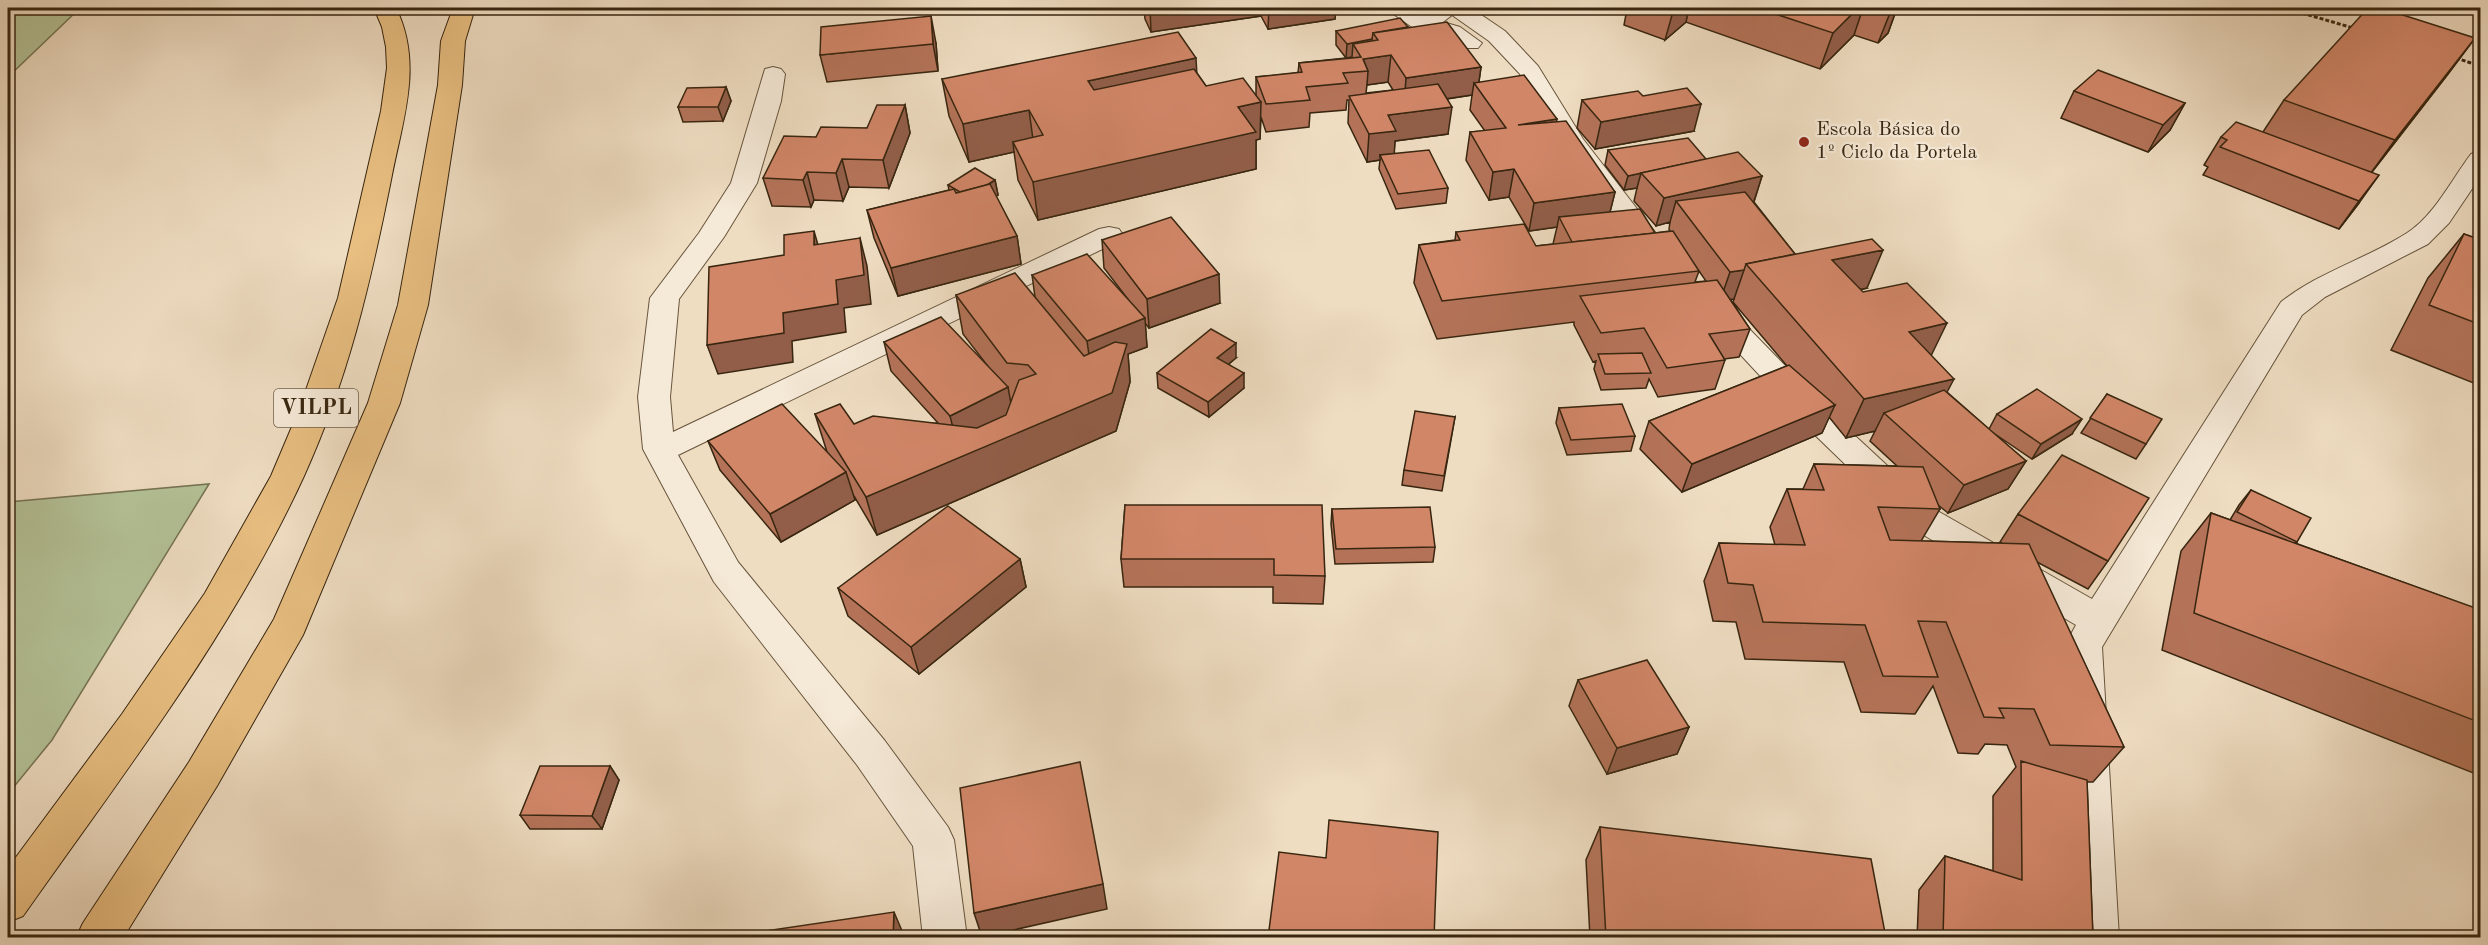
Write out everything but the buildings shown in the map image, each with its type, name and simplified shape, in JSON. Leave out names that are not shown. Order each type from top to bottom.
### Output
[{"type":"highway","name":"VILPL","points":[[8,902],[197,635],[263,524],[315,412],[348,315],[396,94],[400,51],[393,22],[384,8]]},
{"type":"highway","name":"VILPL","points":[[98,938],[203,774],[290,625],[384,403],[413,305],[450,85],[453,41],[464,8]]},
{"type":"street","points":[[1396,8],[1420,22],[1452,33],[1479,49],[1555,117],[1650,243],[1674,268]]},
{"type":"street","points":[[1420,22],[1439,17],[1449,8]]},
{"type":"street","points":[[1457,8],[1497,36],[1530,71],[1548,99],[1555,117]]},
{"type":"street","points":[[773,74],[769,101],[744,183],[710,237],[665,298],[654,397],[659,449],[726,572],[871,753],[933,840],[945,938]]},
{"type":"street","points":[[2097,938],[2083,645],[2290,309],[2316,290],[2418,238],[2439,217],[2481,159]]},
{"type":"street","points":[[659,449],[678,443],[1109,235]]},
{"type":"street","points":[[1698,294],[1827,428],[1922,518],[2099,621]]},
{"type":"path","points":[[2285,8],[2354,28]]},
{"type":"path","points":[[2446,56],[2481,66]]},
{"type":"green space","points":[[8,8],[80,8],[8,77]]},
{"type":"green space","points":[[209,484],[52,740],[8,794],[8,502]]},
{"type":"place","name":"Escola Básica do 1º Ciclo da Portela","points":[[1804,142]]}]
